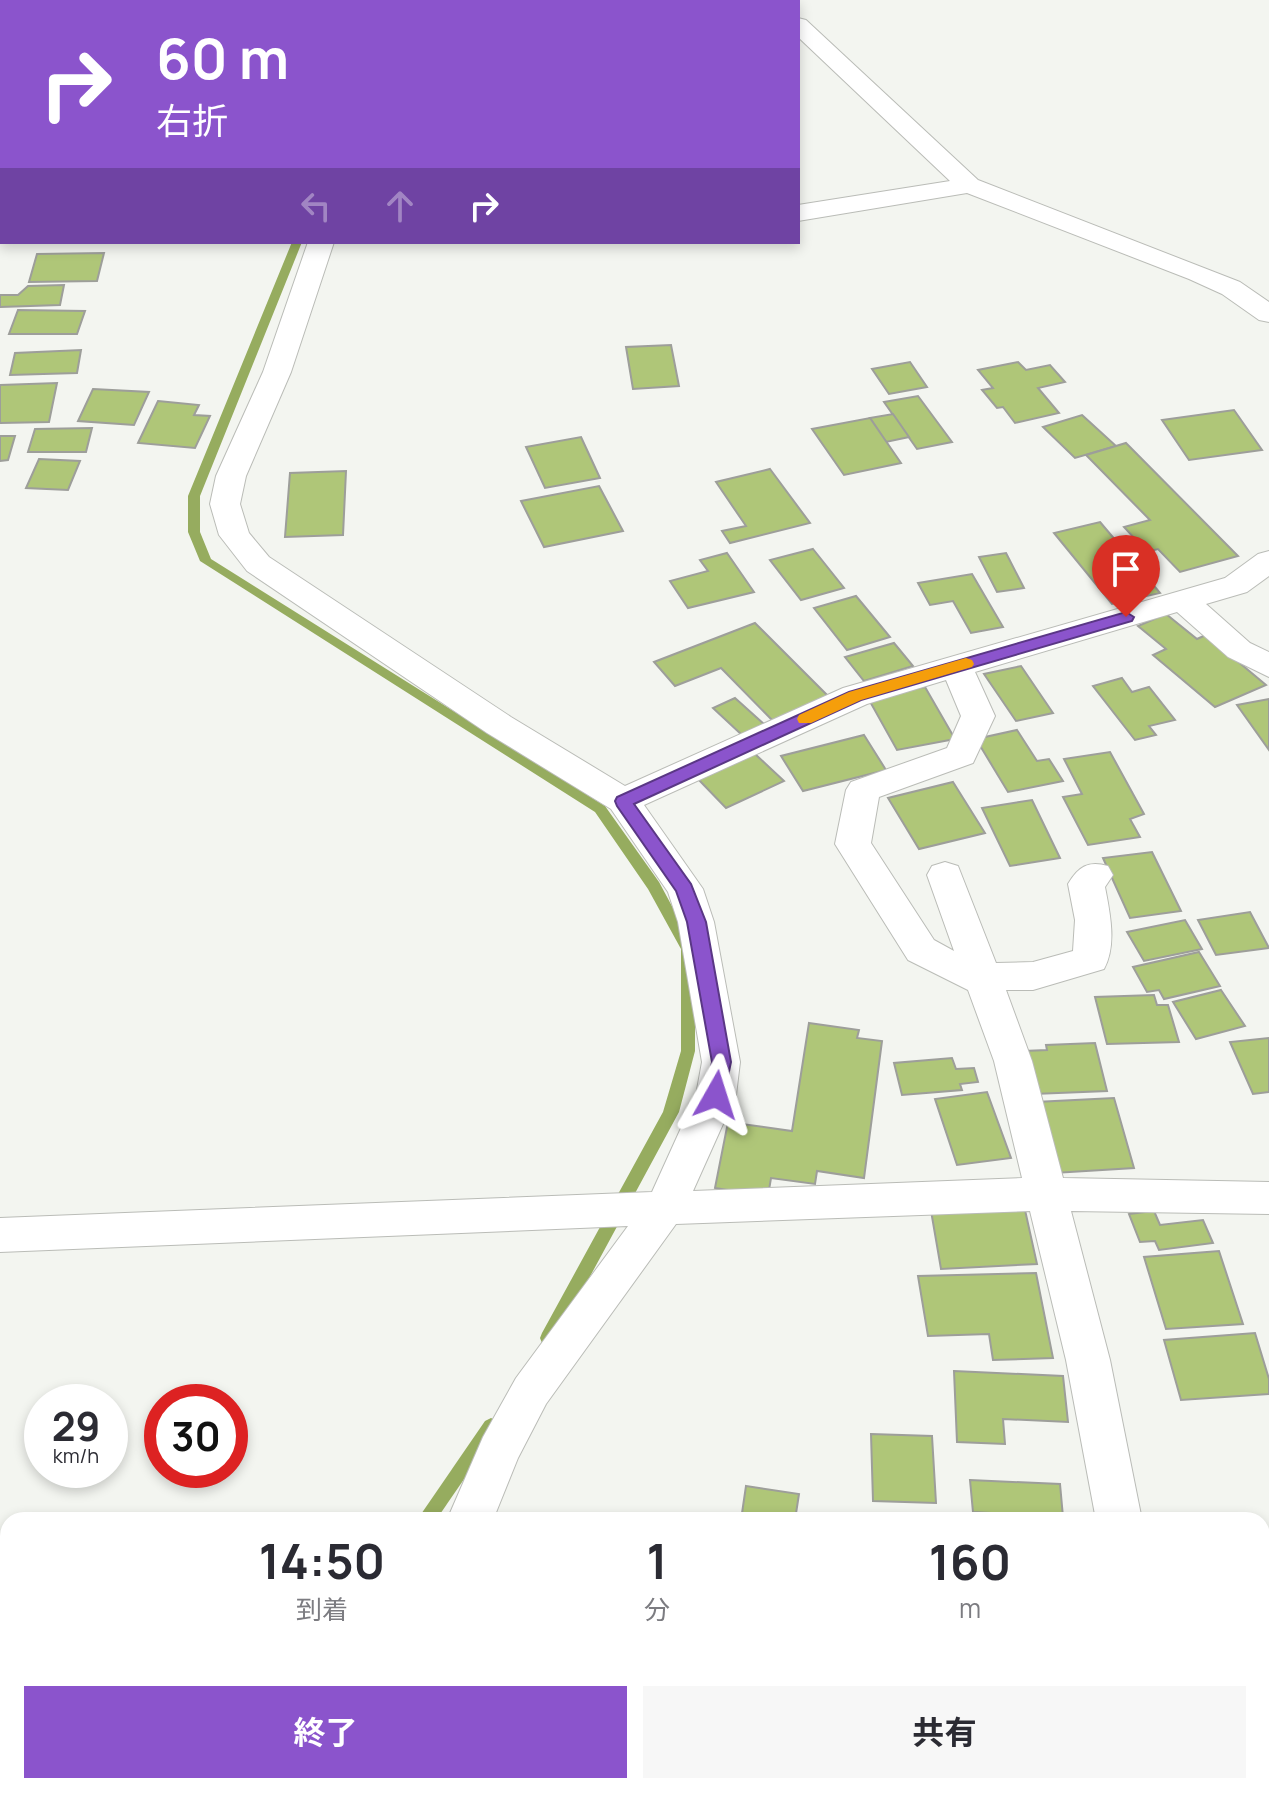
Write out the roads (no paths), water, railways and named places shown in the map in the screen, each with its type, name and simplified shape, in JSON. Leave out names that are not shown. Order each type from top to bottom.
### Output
[{"type":"street","points":[[800,27],[969,185],[1198,273],[1231,288],[1269,314]]},
{"type":"street","points":[[800,213],[969,185]]},
{"type":"street","points":[[320,244],[277,372],[231,476],[225,504],[234,535],[258,564],[499,725],[623,801],[685,889],[696,922],[721,1062],[716,1095],[665,1208],[531,1391],[499,1451],[473,1512]]},
{"type":"street","points":[[623,801],[855,696],[1236,585],[1269,561]]},
{"type":"street","points":[[1183,601],[1239,650],[1269,666]]},
{"type":"street","points":[[956,666],[978,716],[961,755],[863,790],[853,844],[921,950],[972,977],[1033,976],[1091,959],[1093,920],[1086,884],[1095,875]]},
{"type":"street","points":[[945,875],[1013,1061],[1088,1360],[1117,1512]]},
{"type":"street","points":[[0,1235],[1046,1194],[1269,1198]]},
{"type":"waterway","points":[[296,244],[194,496],[194,532],[206,561],[600,809],[654,886],[688,949],[688,1051],[671,1112],[548,1338]]},
{"type":"waterway","points":[[432,1512],[491,1426]]}]
